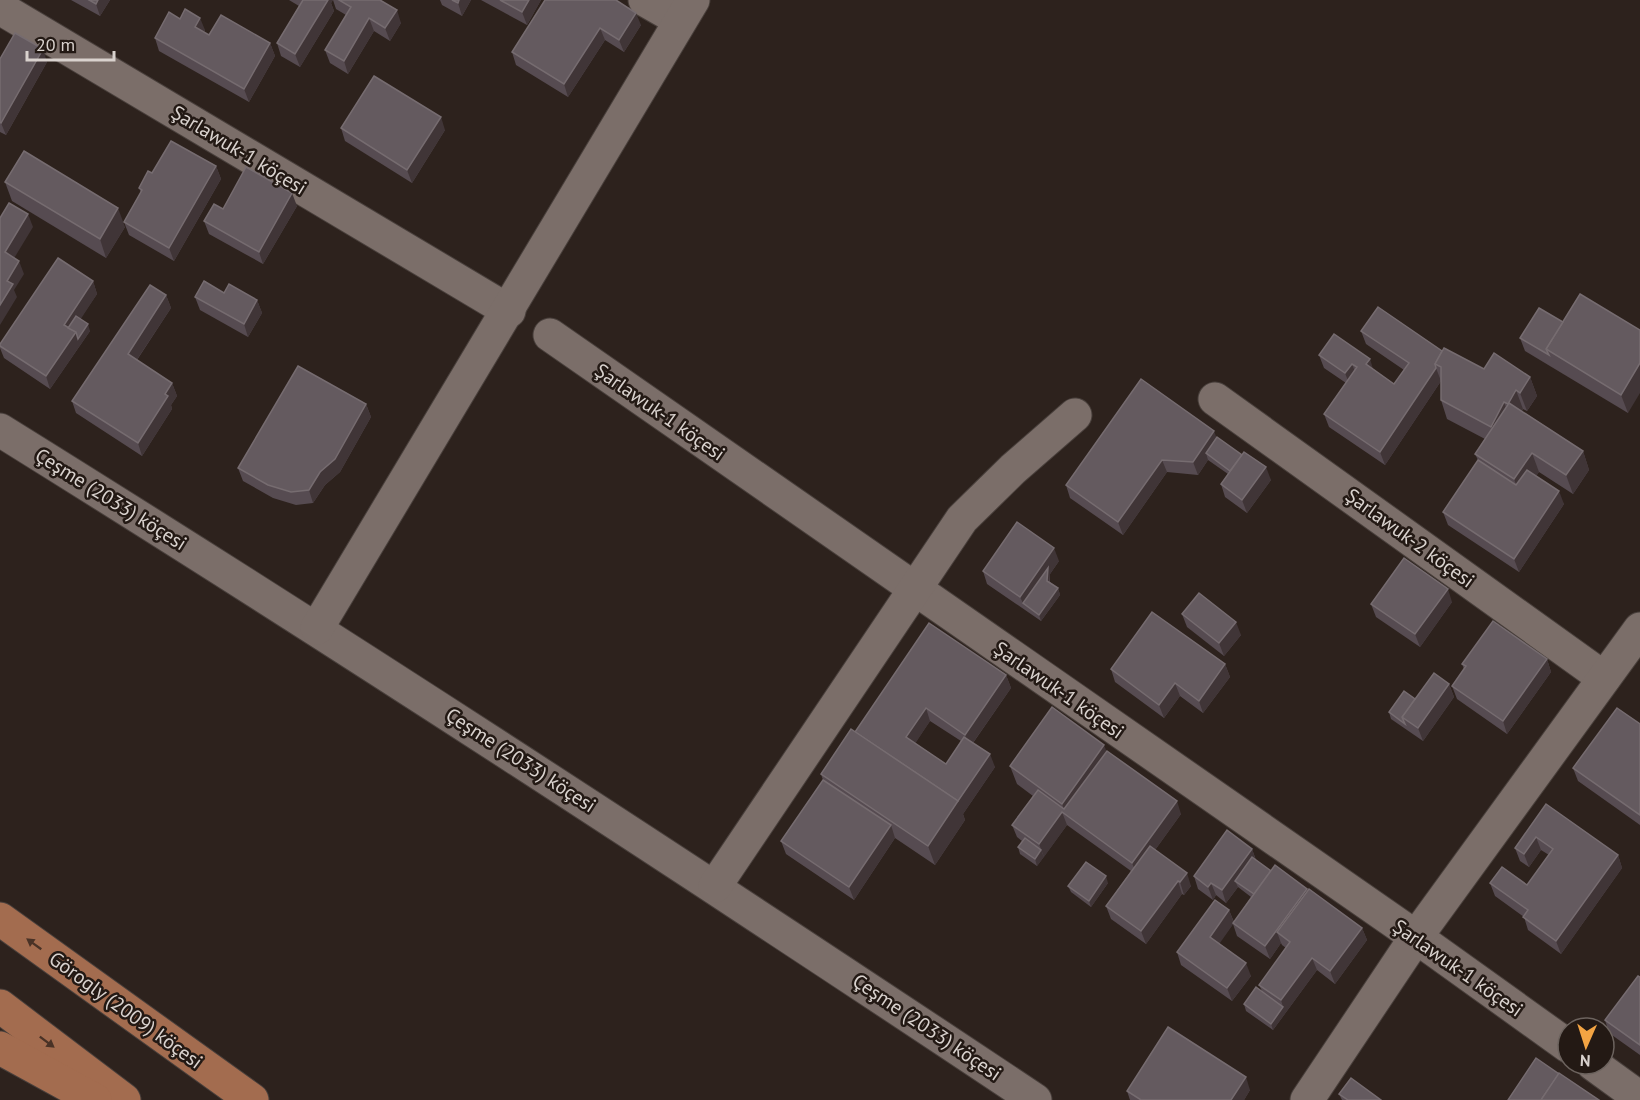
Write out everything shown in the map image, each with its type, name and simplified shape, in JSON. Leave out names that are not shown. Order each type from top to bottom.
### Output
[{"type":"main road","name":"Görogly (2009) köçesi","points":[[0,919],[252,1100]]},
{"type":"main road","points":[[0,1006],[124,1100]]},
{"type":"main road","points":[[0,1048],[95,1100]]},
{"type":"street","points":[[318,628],[687,10],[645,0]]},
{"type":"street","name":"Şarlawuk-1 köçesi","points":[[0,8],[508,311]]},
{"type":"street","name":"Şarlawuk-1 köçesi","points":[[550,335],[912,589],[1416,937],[1556,1037]]},
{"type":"street","name":"Şarlawuk-2 köçesi","points":[[1215,399],[1604,678]]},
{"type":"street","points":[[715,886],[912,589],[962,519],[1013,469],[1075,415]]},
{"type":"street","name":"Çeşme (2033) köçesi","points":[[0,430],[318,628],[715,886],[1035,1100]]},
{"type":"street","points":[[1307,1100],[1416,937],[1640,629]]},
{"type":"street","points":[[1610,1076],[1640,1098]]},
{"type":"building","points":[[303,0],[328,0],[295,54],[277,43]]},
{"type":"building","points":[[339,0],[380,0],[397,10],[385,28],[369,18],[344,61],[325,50],[351,7]]},
{"type":"building","points":[[500,0],[529,0],[522,12]]},
{"type":"building","points":[[545,0],[616,0],[636,13],[619,40],[600,28],[564,84],[512,52]]},
{"type":"building","points":[[185,9],[200,18],[195,27],[209,35],[221,15],[270,43],[244,89],[155,38],[169,12],[180,19]]},
{"type":"building","points":[[15,33],[43,49],[1,123],[0,59]]},
{"type":"building","points":[[374,76],[441,117],[407,170],[341,128]]},
{"type":"building","points":[[171,141],[216,166],[169,248],[124,222],[142,190],[139,188],[148,171],[152,173]]},
{"type":"building","points":[[24,151],[118,208],[100,239],[5,182]]},
{"type":"building","points":[[246,167],[292,193],[259,252],[204,221],[214,204],[223,209]]},
{"type":"building","points":[[9,203],[28,214],[5,252],[19,261],[7,281],[13,284],[0,305],[0,218]]},
{"type":"building","points":[[58,258],[93,281],[64,325],[76,332],[46,376],[0,344]]},
{"type":"building","points":[[204,281],[224,293],[229,284],[257,300],[244,324],[195,297]]},
{"type":"building","points":[[150,285],[166,295],[128,354],[172,383],[165,394],[168,396],[138,443],[72,401]]},
{"type":"building","points":[[1580,294],[1640,330],[1640,363],[1621,395],[1546,349]]},
{"type":"building","points":[[1378,307],[1442,351],[1435,364],[1436,368],[1380,452],[1324,414],[1357,367],[1352,364],[1345,373],[1319,355],[1334,334],[1370,359],[1366,364],[1394,384],[1409,363],[1361,331]]},
{"type":"building","points":[[1539,308],[1563,322],[1546,349],[1549,355],[1520,338]]},
{"type":"building","points":[[76,316],[88,324],[78,339],[76,332],[68,328]]},
{"type":"building","points":[[1444,348],[1484,369],[1494,353],[1530,377],[1520,393],[1516,390],[1508,404],[1504,402],[1491,427],[1441,400],[1441,367],[1435,364]]},
{"type":"building","points":[[298,366],[366,404],[335,459],[320,472],[309,490],[291,492],[268,485],[238,468]]},
{"type":"building","points":[[1141,379],[1214,431],[1193,462],[1162,460],[1118,522],[1066,485]]},
{"type":"building","points":[[1509,403],[1583,451],[1566,475],[1532,453],[1514,479],[1475,454]]},
{"type":"building","points":[[1217,437],[1242,455],[1230,471],[1206,453]]},
{"type":"building","points":[[1244,452],[1266,467],[1242,500],[1221,484]]},
{"type":"building","points":[[1478,460],[1516,485],[1527,470],[1559,491],[1514,559],[1443,512]]},
{"type":"building","points":[[1017,522],[1054,548],[1020,597],[983,571]]},
{"type":"building","points":[[1404,558],[1448,589],[1415,634],[1371,604]]},
{"type":"building","points":[[1048,568],[1047,581],[1058,588],[1039,615],[1023,603]]},
{"type":"building","points":[[1199,593],[1236,622],[1219,643],[1182,614]]},
{"type":"building","points":[[1152,612],[1225,664],[1199,701],[1175,683],[1159,705],[1111,669]]},
{"type":"building","points":[[1493,621],[1547,659],[1503,721],[1452,686],[1466,666],[1462,664]]},
{"type":"building","points":[[929,623],[1006,675],[965,735],[926,708],[906,737],[946,764],[964,737],[990,754],[958,801],[855,732]]},
{"type":"building","points":[[1434,673],[1449,684],[1418,728],[1402,717]]},
{"type":"building","points":[[1404,691],[1415,699],[1402,717],[1405,724],[1389,712]]},
{"type":"building","points":[[1052,707],[1104,745],[1062,804],[1010,766]]},
{"type":"building","points":[[1617,708],[1640,724],[1640,815],[1573,768]]},
{"type":"building","points":[[851,729],[958,801],[928,846],[821,774]]},
{"type":"building","points":[[1107,751],[1177,801],[1132,863],[1062,812],[1039,844],[1012,825],[1038,790],[1064,809]]},
{"type":"building","points":[[823,780],[891,825],[849,887],[781,841]]},
{"type":"building","points":[[1546,804],[1618,855],[1556,941],[1523,917],[1528,910],[1490,883],[1502,867],[1527,885],[1553,849],[1536,837],[1524,854],[1515,848]]},
{"type":"building","points":[[1227,830],[1252,849],[1222,890],[1211,883],[1208,887],[1194,876]]},
{"type":"building","points":[[1025,838],[1041,850],[1035,859],[1018,847]]},
{"type":"building","points":[[1150,846],[1187,873],[1180,882],[1178,881],[1141,931],[1106,906]]},
{"type":"building","points":[[1252,857],[1271,871],[1254,894],[1235,881]]},
{"type":"building","points":[[1086,862],[1106,876],[1089,901],[1068,886]]},
{"type":"building","points":[[1275,865],[1307,889],[1265,946],[1233,923]]},
{"type":"building","points":[[1309,889],[1362,928],[1330,971],[1312,958],[1281,1000],[1259,985],[1290,942],[1277,932]]},
{"type":"building","points":[[1215,900],[1229,910],[1210,937],[1246,963],[1227,988],[1177,952]]},
{"type":"building","points":[[1638,976],[1640,977],[1640,1045],[1616,1028],[1616,1016],[1608,1016]]},
{"type":"building","points":[[1256,987],[1283,1007],[1271,1024],[1244,1004]]},
{"type":"building","points":[[1168,1027],[1246,1077],[1231,1100],[1141,1100],[1127,1091]]},
{"type":"building","points":[[1536,1058],[1556,1072],[1558,1076],[1541,1100],[1508,1100]]},
{"type":"building","points":[[1557,1076],[1563,1076],[1599,1100],[1541,1100]]},
{"type":"building","points":[[1351,1078],[1381,1100],[1348,1100],[1339,1094]]}]
